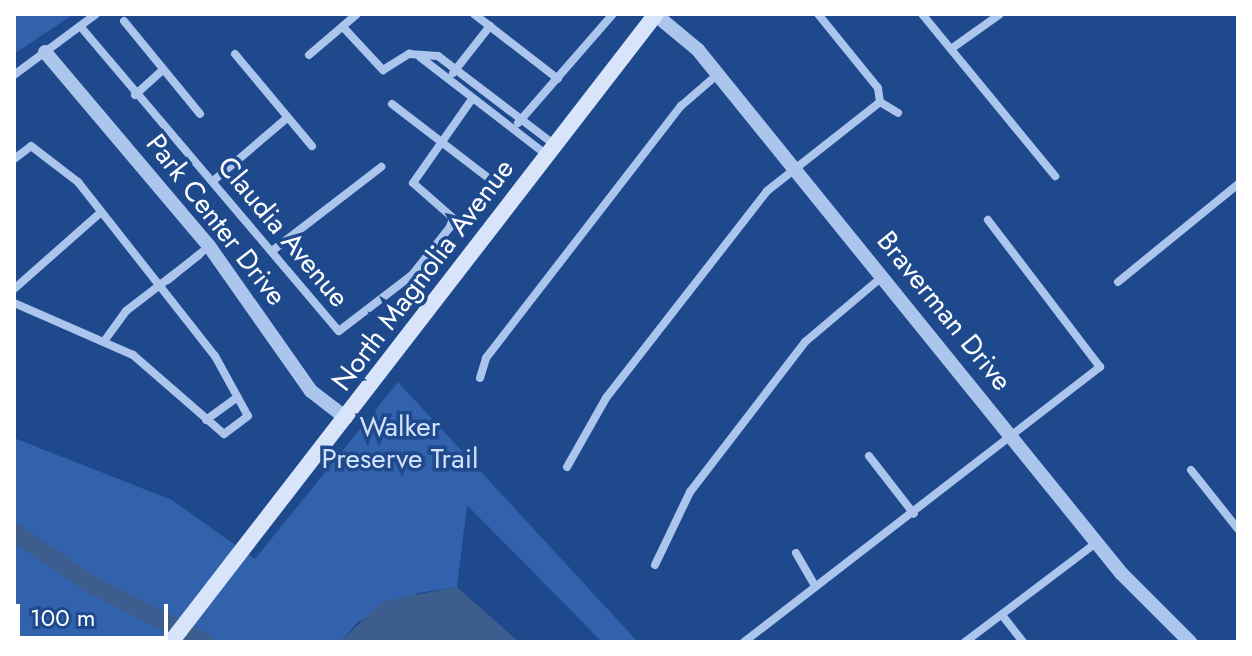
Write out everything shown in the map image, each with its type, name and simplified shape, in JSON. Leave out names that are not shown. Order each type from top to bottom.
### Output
[{"type":"main road","name":"North Magnolia Avenue","points":[[171,642],[657,14]]},
{"type":"street","points":[[14,75],[96,14]]},
{"type":"street","points":[[309,55],[357,14]]},
{"type":"street","points":[[474,14],[558,79]]},
{"type":"street","points":[[513,130],[613,14]]},
{"type":"street","name":"Braverman Drive","points":[[657,14],[718,74],[1097,542],[1190,642]]},
{"type":"street","points":[[818,14],[878,88],[880,102]]},
{"type":"street","points":[[922,14],[1055,176]]},
{"type":"street","points":[[951,49],[1000,14]]},
{"type":"street","points":[[124,21],[200,114]]},
{"type":"street","name":"Claudia Avenue","points":[[80,26],[135,95],[272,251],[330,326],[347,328],[412,275],[450,227],[453,218],[413,183],[472,99]]},
{"type":"street","points":[[448,80],[490,26]]},
{"type":"street","points":[[343,27],[383,70],[409,54],[438,56],[520,120],[551,150]]},
{"type":"street","name":"Park Center Drive","points":[[45,52],[204,251],[295,372],[346,418]]},
{"type":"street","points":[[235,54],[312,146]]},
{"type":"street","points":[[419,57],[513,130],[551,150]]},
{"type":"street","points":[[135,95],[163,70]]},
{"type":"street","points":[[480,378],[486,358],[681,106],[718,74]]},
{"type":"street","points":[[880,102],[898,113]]},
{"type":"street","points":[[567,467],[606,398],[767,191],[880,102]]},
{"type":"street","points":[[392,104],[487,177]]},
{"type":"street","points":[[213,181],[287,118]]},
{"type":"street","points":[[14,159],[31,146],[78,182],[164,283],[248,416],[231,433],[206,420],[160,374],[105,340],[14,303]]},
{"type":"street","points":[[272,251],[381,167]]},
{"type":"street","points":[[1118,282],[1238,184]]},
{"type":"street","points":[[14,289],[101,212]]},
{"type":"street","points":[[744,642],[1013,439],[1100,367],[988,220]]},
{"type":"street","points":[[105,340],[111,326],[204,251]]},
{"type":"street","points":[[655,565],[690,492],[805,342],[882,277]]},
{"type":"street","points":[[206,420],[238,397]]},
{"type":"street","points":[[869,456],[914,514]]},
{"type":"street","points":[[1191,470],[1238,529]]},
{"type":"street","points":[[965,642],[1097,542]]},
{"type":"street","points":[[796,553],[816,587]]},
{"type":"street","points":[[1002,615],[1023,642]]},
{"type":"green space","points":[[14,14],[74,14],[14,54]]},
{"type":"green space","name":"Walker Preserve Trail","points":[[398,382],[638,642],[602,642],[467,505],[457,587],[418,593],[358,622],[340,642],[14,642],[14,438],[172,500],[255,559]]},
{"type":"shaded area","points":[[457,587],[519,642],[340,642],[383,601]]},
{"type":"waterway","points":[[14,532],[89,583],[204,642]]}]
